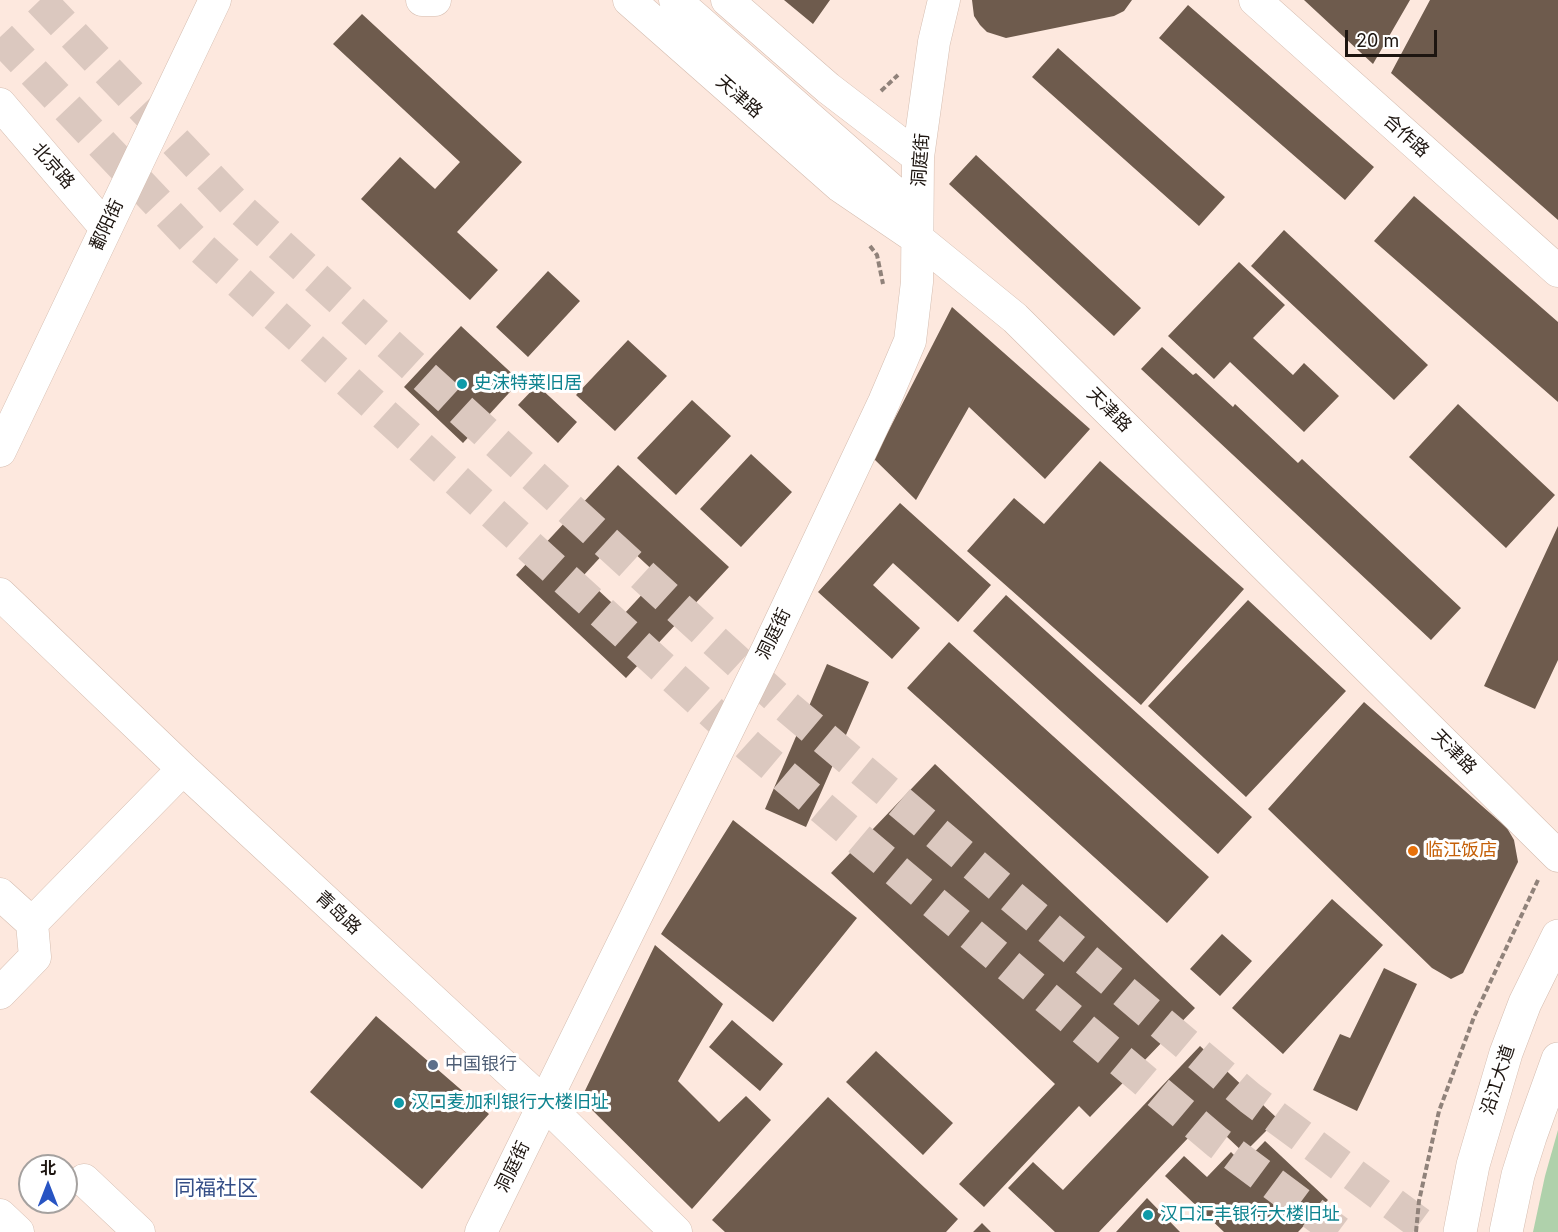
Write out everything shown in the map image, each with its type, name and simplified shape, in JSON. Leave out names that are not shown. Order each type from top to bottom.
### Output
[{"type":"main road","name":"沿江大道","points":[[1460,1232],[1473,1165],[1506,1053],[1525,1003],[1558,936]]},
{"type":"main road","points":[[1506,1232],[1518,1175],[1558,1059]]},
{"type":"street","name":"鄱阳街","points":[[0,451],[215,0]]},
{"type":"street","points":[[422,0],[435,0]]},
{"type":"street","name":"天津路","points":[[629,0],[840,186],[918,239],[1015,318],[1555,852]]},
{"type":"street","points":[[675,0],[902,199],[918,239]]},
{"type":"street","points":[[727,0],[828,88],[918,158]]},
{"type":"street","name":"洞庭街","points":[[481,1232],[768,648],[884,402],[910,341],[917,282],[918,158],[934,42],[944,0]]},
{"type":"street","name":"合作路","points":[[1255,0],[1558,271]]},
{"type":"street","name":"北京路","points":[[0,104],[105,227]]},
{"type":"street","name":"青岛路","points":[[0,594],[183,769],[544,1103],[676,1232]]},
{"type":"street","points":[[32,923],[183,769]]},
{"type":"street","points":[[0,894],[32,923],[35,957],[0,993]]},
{"type":"street","points":[[84,1180],[140,1232]]},
{"type":"street","points":[[0,1215],[18,1232]]},
{"type":"path","points":[[1416,1232],[1419,1201],[1432,1141],[1449,1080],[1474,1017],[1555,852]]},
{"type":"green space","points":[[1558,1130],[1558,1232],[1533,1232],[1545,1176]]},
{"type":"building","points":[[784,0],[830,0],[813,24]]},
{"type":"building","points":[[972,0],[1132,0],[1124,11],[1114,16],[1006,38],[987,32],[980,25],[974,16]]},
{"type":"building","points":[[1304,0],[1410,0],[1373,64]]},
{"type":"building","points":[[1430,0],[1558,0],[1558,220],[1391,73]]},
{"type":"building","points":[[1188,5],[1374,167],[1345,200],[1159,38]]},
{"type":"building","points":[[362,14],[522,162],[457,232],[498,270],[470,300],[361,199],[400,157],[435,189],[460,162],[333,44]]},
{"type":"building","points":[[1058,48],[1225,197],[1199,226],[1032,77]]},
{"type":"building","points":[[976,155],[1141,308],[1114,336],[949,184]]},
{"type":"building","points":[[1414,196],[1558,322],[1558,402],[1374,241]]},
{"type":"building","points":[[1284,230],[1428,365],[1394,400],[1251,266]]},
{"type":"building","points":[[1239,262],[1285,305],[1253,338],[1293,375],[1304,363],[1339,396],[1304,432],[1230,362],[1214,379],[1168,336]]},
{"type":"building","points":[[548,271],[580,301],[528,357],[496,327]]},
{"type":"building","points":[[952,307],[1090,429],[1045,479],[969,407],[916,500],[874,459]]},
{"type":"building","name":"史沫特莱旧居","points":[[461,326],[520,381],[463,443],[404,387]]},
{"type":"building","points":[[628,340],[667,376],[615,431],[576,395]]},
{"type":"building","points":[[1162,347],[1193,375],[1196,373],[1233,407],[1235,404],[1298,463],[1302,459],[1461,608],[1431,640],[1141,369]]},
{"type":"building","points":[[537,385],[577,422],[558,443],[518,405]]},
{"type":"building","points":[[692,400],[731,436],[676,495],[637,458]]},
{"type":"building","points":[[1458,404],[1555,495],[1506,548],[1409,457]]},
{"type":"building","points":[[751,454],[792,492],[741,547],[700,509]]},
{"type":"building","points":[[1100,461],[1244,589],[1141,705],[967,551],[1014,498],[1044,524]]},
{"type":"building","points":[[618,465],[729,567],[626,678],[516,575]],"holes":[[[618,538],[659,576],[624,614],[583,576]]]},
{"type":"building","points":[[900,503],[991,585],[958,622],[893,563],[873,585],[920,628],[892,659],[818,592]]},
{"type":"building","points":[[1558,526],[1558,660],[1535,709],[1484,686]]},
{"type":"building","points":[[1006,595],[1252,817],[1218,854],[973,631]]},
{"type":"building","points":[[1248,600],[1346,691],[1246,797],[1148,706]]},
{"type":"building","points":[[949,642],[1209,877],[1167,923],[907,688]]},
{"type":"building","points":[[827,664],[869,682],[806,827],[765,809]]},
{"type":"building","name":"临江饭店","points":[[1364,702],[1507,828],[1514,840],[1518,862],[1463,973],[1451,979],[1432,968],[1268,809]]},
{"type":"building","points":[[935,764],[1195,1008],[1090,1117],[1079,1106],[984,1207],[959,1184],[1055,1084],[831,873]]},
{"type":"building","points":[[733,820],[857,918],[773,1022],[661,934]]},
{"type":"building","points":[[1332,899],[1383,945],[1283,1054],[1232,1008]]},
{"type":"building","points":[[1222,934],[1252,961],[1220,996],[1190,969]]},
{"type":"building","points":[[655,945],[723,1004],[678,1081],[719,1122],[746,1096],[771,1120],[692,1209],[581,1099]]},
{"type":"building","points":[[1384,968],[1417,984],[1357,1111],[1313,1090],[1340,1034],[1350,1038]]},
{"type":"building","name":"汉口麦加利银行大楼旧址","points":[[376,1016],[489,1114],[422,1189],[310,1092]]},
{"type":"building","points":[[732,1020],[783,1064],[760,1091],[709,1047]]},
{"type":"building","points":[[1200,1046],[1278,1119],[1244,1153],[1207,1118],[1099,1232],[1055,1232],[1008,1188],[1033,1162],[1063,1190]]},
{"type":"building","points":[[876,1051],[953,1123],[923,1155],[846,1082]]},
{"type":"building","points":[[828,1097],[958,1219],[946,1232],[725,1232],[712,1220]]},
{"type":"building","points":[[1265,1141],[1328,1200],[1298,1232],[1224,1232],[1165,1176],[1184,1156],[1207,1177],[1231,1152],[1243,1164]]},
{"type":"building","name":"汉口汇丰银行大楼旧址","points":[[1147,1198],[1180,1232],[1116,1232]]},
{"type":"building","points":[[982,1223],[991,1232],[973,1232]]},
{"type":"tunnel","points":[[40,0],[234,203],[785,705],[1250,1098],[1431,1232]]},
{"type":"tunnel","points":[[0,37],[196,243],[749,746],[1217,1142],[1338,1232]]},
{"type":"place","name":"史沫特莱旧居","points":[[462,384]]},
{"type":"place","name":"临江饭店","points":[[1413,851]]},
{"type":"place","name":"中国银行","points":[[433,1065]]},
{"type":"place","name":"汉口麦加利银行大楼旧址","points":[[399,1103]]},
{"type":"place","name":"汉口汇丰银行大楼旧址","points":[[1148,1215]]},
{"type":"district","name":"同福社区","points":[[216,1189]]}]
